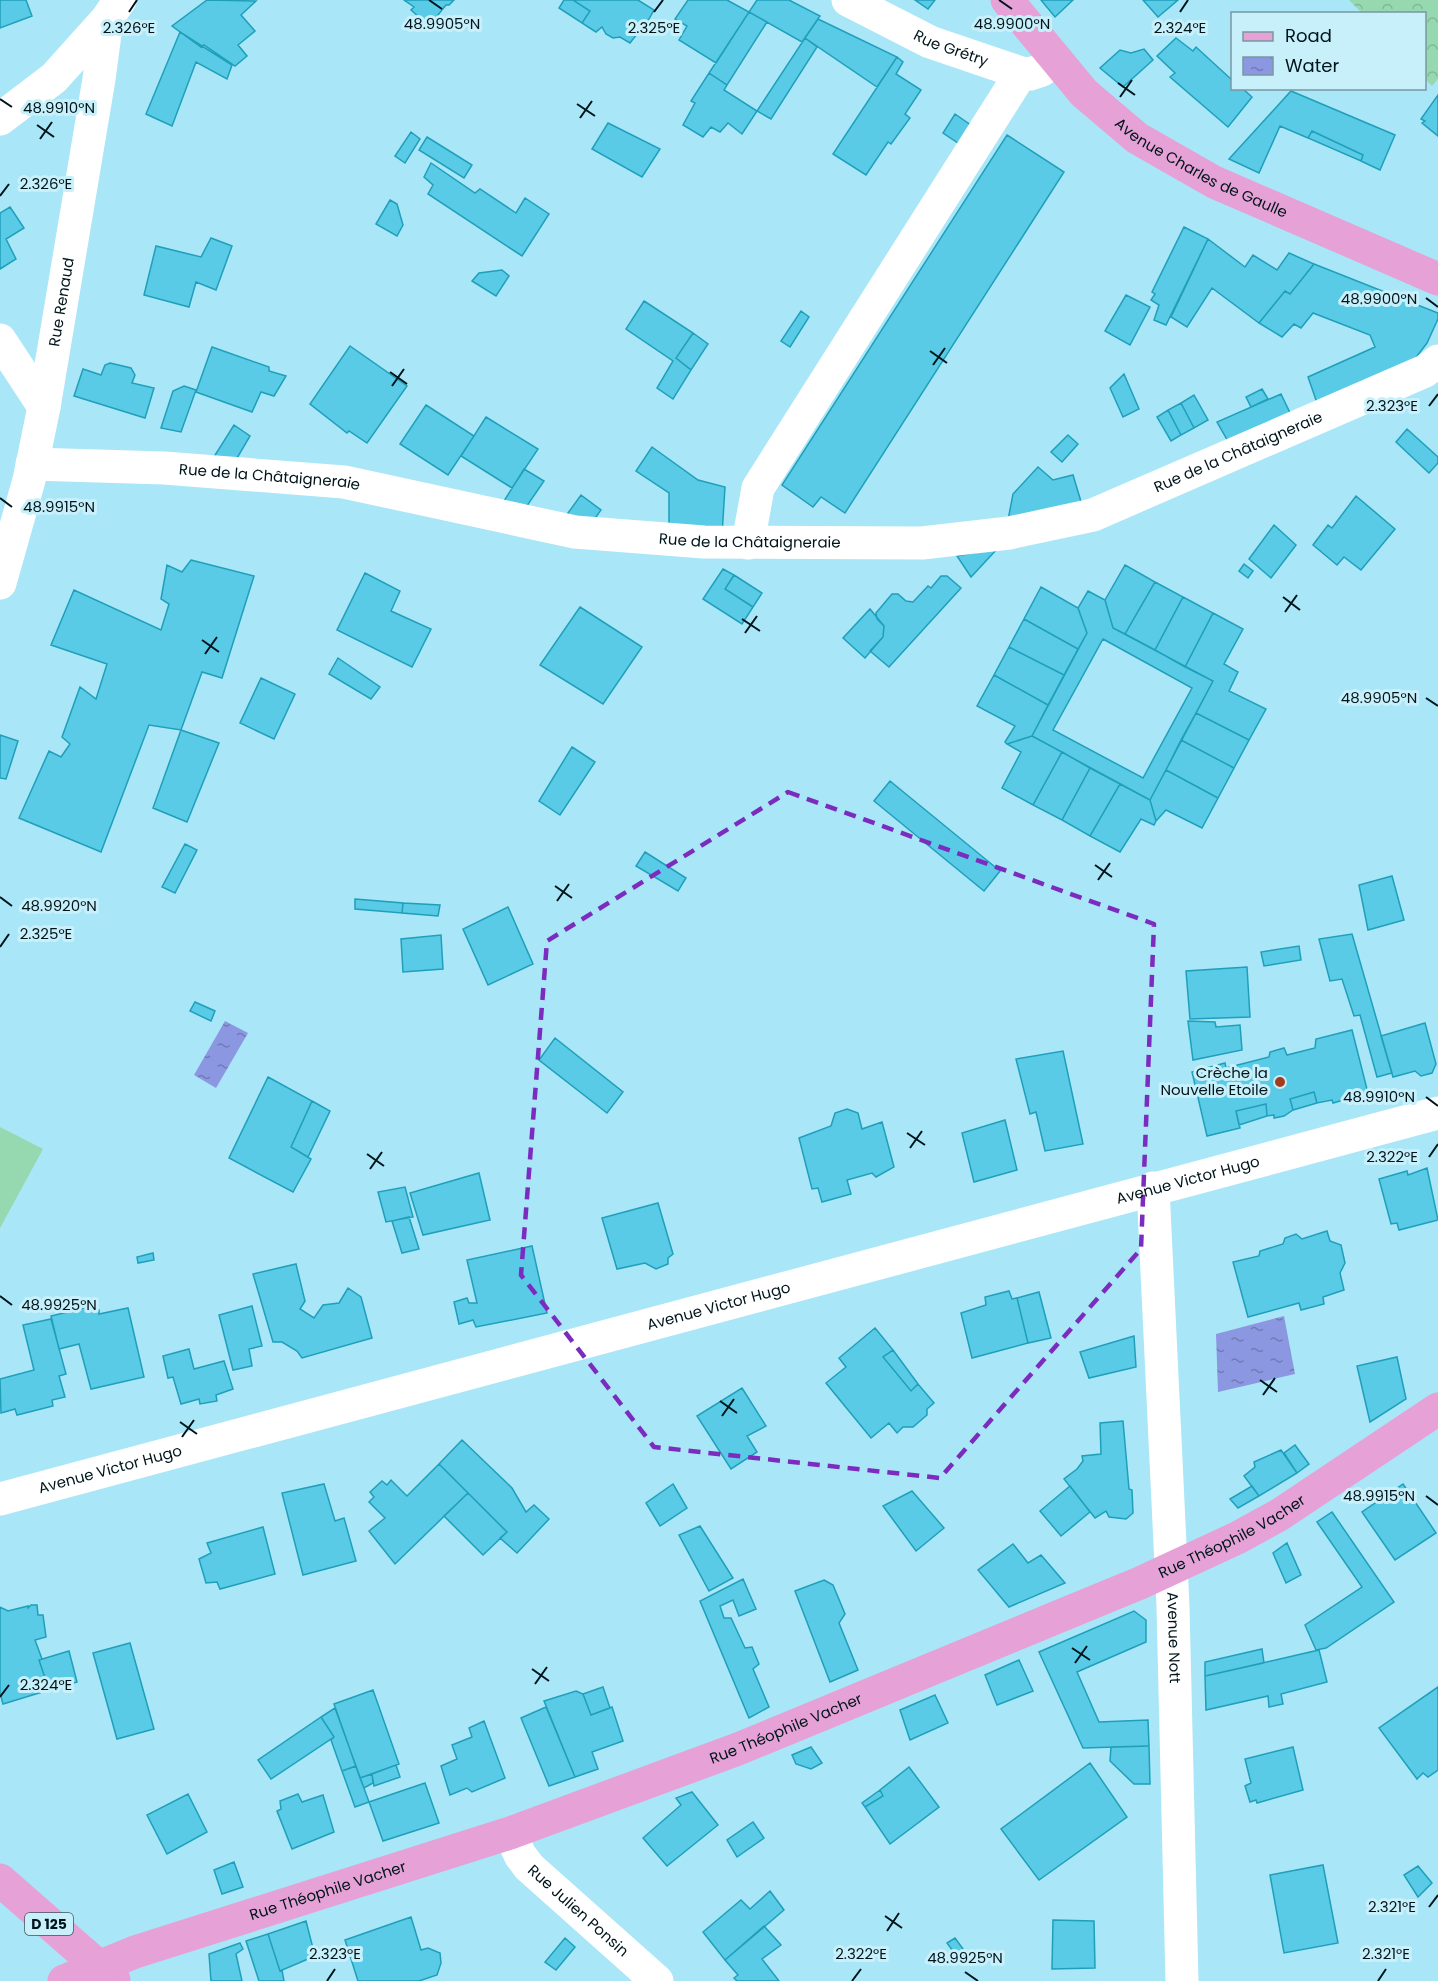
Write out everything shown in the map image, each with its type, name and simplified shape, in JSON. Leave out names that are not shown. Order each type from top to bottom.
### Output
[{"type":"main road","name":"Avenue Charles de Gaulle","points":[[1007,0],[1057,63],[1109,116],[1170,159],[1214,182],[1438,279]]},
{"type":"main road","name":"Rue Théophile Vacher","points":[[64,1981],[107,1974],[135,1952],[510,1833],[738,1749],[1171,1569],[1237,1538],[1278,1515],[1438,1409]]},
{"type":"main road","name":"D 125","points":[[0,1880],[107,1974]]},
{"type":"street","name":"Rue Grétry","points":[[848,0],[930,42],[1021,73]]},
{"type":"street","points":[[0,119],[54,78],[113,10]]},
{"type":"street","name":"Rue Renaud","points":[[0,583],[32,464],[44,407],[99,79],[113,10]]},
{"type":"street","points":[[748,543],[758,488],[1021,73],[1036,73],[1057,63]]},
{"type":"street","points":[[0,340],[44,407]]},
{"type":"street","name":"Rue de la Châtaigneraie","points":[[32,464],[164,468],[344,482],[575,532],[704,542],[922,543],[1009,533],[1093,514],[1425,370],[1438,361]]},
{"type":"street","name":"Avenue Victor Hugo","points":[[0,1499],[1438,1113]]},
{"type":"street","name":"Avenue Nott","points":[[1153,1188],[1171,1569],[1182,1981]]},
{"type":"street","name":"Rue Julien Ponsin","points":[[510,1833],[520,1855],[529,1867],[657,1981]]},
{"type":"highlighted area","points":[[788,792],[1154,924],[1141,1249],[940,1478],[654,1447],[521,1275],[547,941]]},
{"type":"green space","points":[[1349,0],[1438,0],[1438,79],[1432,86],[1426,80],[1426,12],[1361,12]]},
{"type":"green space","points":[[0,1127],[43,1149],[0,1228]]},
{"type":"water","points":[[225,1021],[248,1033],[216,1088],[194,1075]]},
{"type":"water","points":[[1284,1316],[1295,1374],[1218,1392],[1216,1334]]},
{"type":"building","points":[[0,0],[26,0],[32,16],[0,28]]},
{"type":"building","points":[[207,0],[256,1],[241,15],[255,31],[238,45],[247,56],[235,66],[204,45],[201,47],[172,26]]},
{"type":"building","points":[[404,0],[454,0],[446,5],[429,26],[411,10],[414,7]]},
{"type":"building","points":[[564,0],[573,0],[590,11],[582,23],[559,8]]},
{"type":"building","points":[[573,0],[638,0],[654,10],[641,33],[637,34],[630,43],[620,37],[613,38],[606,34],[602,27],[596,32],[582,23],[590,11]]},
{"type":"building","points":[[688,0],[727,0],[749,12],[716,63],[679,40],[687,26],[675,19]]},
{"type":"building","points":[[757,0],[789,0],[820,16],[802,42],[749,12]]},
{"type":"building","points":[[915,0],[935,0],[928,9]]},
{"type":"building","points":[[1041,0],[1073,0],[1055,17]]},
{"type":"building","points":[[1143,0],[1178,0],[1158,17]]},
{"type":"building","points":[[749,12],[767,22],[727,85],[709,73]]},
{"type":"building","points":[[818,19],[897,57],[877,87],[805,38]]},
{"type":"building","points":[[180,32],[232,65],[227,79],[196,62],[172,126],[146,114]]},
{"type":"building","points":[[805,38],[817,47],[771,119],[757,111]]},
{"type":"building","points":[[1176,38],[1193,51],[1196,47],[1231,79],[1231,90],[1244,90],[1252,97],[1228,127],[1170,77],[1175,73],[1157,56]]},
{"type":"building","points":[[1144,49],[1153,60],[1123,87],[1100,68],[1120,50],[1131,53]]},
{"type":"building","points":[[897,57],[903,62],[896,74],[921,90],[905,114],[910,118],[891,144],[888,142],[866,175],[833,154]]},
{"type":"building","points":[[709,73],[727,85],[724,90],[757,111],[742,134],[728,123],[720,132],[711,127],[703,137],[683,125],[695,103],[691,101]]},
{"type":"building","points":[[1291,91],[1395,135],[1380,170],[1361,161],[1363,155],[1312,131],[1308,138],[1280,126],[1259,173],[1229,159]]},
{"type":"building","points":[[1438,95],[1438,136],[1422,123],[1425,121],[1421,119]]},
{"type":"building","points":[[955,114],[975,128],[964,147],[943,133]]},
{"type":"building","points":[[608,123],[660,149],[642,177],[592,149]]},
{"type":"building","points":[[1312,131],[1363,155],[1361,161],[1308,138]]},
{"type":"building","points":[[411,132],[420,139],[405,163],[395,156]]},
{"type":"building","points":[[1007,135],[1064,172],[845,513],[821,497],[813,507],[782,485]]},
{"type":"building","points":[[427,137],[472,165],[464,178],[419,150]]},
{"type":"building","points":[[431,163],[475,193],[480,189],[516,213],[525,198],[549,214],[522,256],[428,194],[433,185],[424,177]]},
{"type":"building","points":[[390,200],[397,204],[403,225],[397,236],[376,224]]},
{"type":"building","points":[[10,207],[24,228],[6,239],[16,259],[0,269],[0,213]]},
{"type":"building","points":[[1184,227],[1208,239],[1166,325],[1154,320],[1159,305],[1151,300],[1155,294],[1152,292]]},
{"type":"building","points":[[211,238],[232,246],[216,290],[196,282],[189,307],[144,295],[156,246],[201,257]]},
{"type":"building","points":[[1208,239],[1245,267],[1253,255],[1277,270],[1289,253],[1314,264],[1290,294],[1285,291],[1259,323],[1212,288],[1187,327],[1171,317]]},
{"type":"building","points":[[1314,264],[1438,313],[1438,319],[1427,343],[1411,364],[1317,403],[1308,377],[1375,347],[1370,335],[1313,313],[1301,328],[1294,324],[1282,337],[1259,323],[1285,291],[1290,294]]},
{"type":"building","points":[[502,270],[509,276],[496,296],[472,281],[479,273]]},
{"type":"building","points":[[1126,295],[1150,307],[1130,345],[1105,331]]},
{"type":"building","points":[[644,301],[693,333],[676,358],[691,370],[673,399],[657,388],[673,361],[626,329]]},
{"type":"building","points":[[801,311],[809,317],[790,347],[781,341]]},
{"type":"building","points":[[693,333],[708,344],[691,370],[676,358]]},
{"type":"building","points":[[350,346],[407,386],[367,443],[349,431],[347,433],[310,404]]},
{"type":"building","points":[[212,347],[269,367],[269,371],[286,376],[274,396],[261,392],[252,412],[196,392]]},
{"type":"building","points":[[110,363],[131,368],[135,375],[132,383],[154,388],[145,418],[74,396],[83,369],[101,375],[105,365]]},
{"type":"building","points":[[1124,374],[1139,409],[1123,417],[1110,388]]},
{"type":"building","points":[[184,386],[196,390],[181,432],[161,428],[173,391]]},
{"type":"building","points":[[1262,389],[1268,399],[1251,407],[1246,397]]},
{"type":"building","points":[[1281,394],[1291,415],[1229,443],[1217,422]]},
{"type":"building","points":[[1194,395],[1208,420],[1194,428],[1181,403]]},
{"type":"building","points":[[1181,403],[1194,428],[1181,435],[1168,410]]},
{"type":"building","points":[[426,405],[474,436],[448,475],[400,444]]},
{"type":"building","points":[[1168,410],[1181,435],[1171,441],[1157,417]]},
{"type":"building","points":[[486,417],[538,449],[512,488],[461,456]]},
{"type":"building","points":[[234,425],[250,436],[233,465],[210,463]]},
{"type":"building","points":[[1407,429],[1438,457],[1438,463],[1429,473],[1396,442]]},
{"type":"building","points":[[1068,435],[1078,444],[1062,462],[1051,452]]},
{"type":"building","points":[[652,447],[698,480],[725,487],[722,535],[669,524],[669,493],[636,471]]},
{"type":"building","points":[[1038,467],[1053,480],[1073,475],[1082,505],[1008,520],[1013,494]]},
{"type":"building","points":[[524,469],[544,481],[522,513],[499,509]]},
{"type":"building","points":[[581,495],[601,510],[591,524],[563,520]]},
{"type":"building","points":[[1356,496],[1395,529],[1361,570],[1344,557],[1337,565],[1313,545],[1328,525],[1332,528]]},
{"type":"building","points":[[1274,525],[1296,545],[1271,578],[1249,559]]},
{"type":"building","points":[[998,548],[971,577],[957,556]]},
{"type":"building","points":[[191,560],[254,576],[222,678],[202,672],[181,730],[149,725],[101,852],[19,818],[49,751],[61,757],[70,744],[62,737],[80,687],[96,699],[107,664],[51,645],[74,590],[161,630],[169,604],[161,599],[167,565],[182,572]]},
{"type":"building","points":[[1244,564],[1253,571],[1248,578],[1239,571]]},
{"type":"building","points":[[1125,565],[1155,582],[1125,634],[1113,628],[1105,600]]},
{"type":"building","points":[[723,569],[734,575],[725,589],[753,607],[742,624],[703,599]]},
{"type":"building","points":[[365,573],[400,591],[391,611],[431,629],[412,667],[337,630]]},
{"type":"building","points":[[734,575],[762,593],[753,607],[725,589]]},
{"type":"building","points":[[941,576],[947,576],[961,588],[889,667],[870,651],[883,637],[884,626],[877,619],[876,613],[892,594],[898,594],[906,601],[913,602],[928,586],[931,588]]},
{"type":"building","points":[[1155,582],[1183,597],[1155,650],[1125,634]]},
{"type":"building","points":[[1041,587],[1078,608],[1087,633],[1078,649],[1024,619]]},
{"type":"building","points":[[1088,591],[1105,600],[1113,628],[1213,681],[1150,800],[1032,736],[1087,633],[1078,608]],"holes":[[[1103,639],[1192,688],[1143,778],[1053,730]]]},
{"type":"building","points":[[1183,597],[1213,613],[1185,667],[1155,650]]},
{"type":"building","points":[[580,607],[642,647],[603,704],[540,665]]},
{"type":"building","points":[[870,609],[884,626],[883,637],[865,658],[843,638]]},
{"type":"building","points":[[1213,613],[1243,629],[1224,664],[1238,672],[1229,691],[1266,709],[1249,740],[1196,713],[1213,681],[1185,667]]},
{"type":"building","points":[[1024,619],[1078,649],[1064,675],[1009,647]]},
{"type":"building","points":[[1009,647],[1064,675],[1048,705],[994,675]]},
{"type":"building","points":[[338,658],[380,687],[371,699],[329,674]]},
{"type":"building","points":[[994,675],[1048,705],[1032,736],[1007,744],[1005,742],[1015,726],[977,706]]},
{"type":"building","points":[[261,678],[295,694],[274,739],[240,723]]},
{"type":"building","points":[[1196,713],[1249,740],[1234,768],[1181,740]]},
{"type":"building","points":[[181,730],[219,743],[187,822],[153,808]]},
{"type":"building","points":[[0,735],[18,741],[6,779],[0,778]]},
{"type":"building","points":[[1032,736],[1062,752],[1033,805],[1002,788],[1021,752],[1007,744]]},
{"type":"building","points":[[1181,740],[1234,768],[1218,798],[1166,770]]},
{"type":"building","points":[[572,747],[595,762],[560,815],[539,801]]},
{"type":"building","points":[[1062,752],[1090,768],[1062,820],[1033,805]]},
{"type":"building","points":[[1090,768],[1120,784],[1090,836],[1062,820]]},
{"type":"building","points":[[1166,770],[1218,798],[1202,828],[1166,810],[1156,821],[1150,800]]},
{"type":"building","points":[[890,781],[1000,871],[984,891],[874,801]]},
{"type":"building","points":[[1120,784],[1150,800],[1156,821],[1154,825],[1141,819],[1120,852],[1090,836]]},
{"type":"building","points":[[185,844],[197,850],[175,893],[162,887]]},
{"type":"building","points":[[645,852],[686,878],[678,891],[636,866]]},
{"type":"building","points":[[1392,876],[1404,920],[1368,930],[1359,885]]},
{"type":"building","points":[[355,899],[403,903],[402,913],[355,909]]},
{"type":"building","points":[[403,903],[440,905],[438,916],[402,913]]},
{"type":"building","points":[[508,907],[533,964],[488,985],[463,929]]},
{"type":"building","points":[[1352,934],[1392,1073],[1377,1077],[1360,1015],[1354,1016],[1342,979],[1330,981],[1319,939]]},
{"type":"building","points":[[441,935],[443,969],[403,972],[401,939]]},
{"type":"building","points":[[1299,946],[1301,960],[1264,966],[1261,952]]},
{"type":"building","points":[[1247,967],[1250,1017],[1190,1019],[1186,971]]},
{"type":"building","points":[[195,1002],[215,1011],[211,1021],[190,1011]]},
{"type":"building","points":[[1188,1021],[1215,1022],[1216,1027],[1240,1025],[1242,1050],[1193,1060]]},
{"type":"building","points":[[1425,1023],[1436,1064],[1432,1073],[1421,1076],[1415,1071],[1393,1077],[1381,1036]]},
{"type":"building","name":"Crèche la Nouvelle Etoile","points":[[1352,1030],[1368,1093],[1333,1103],[1332,1100],[1317,1103],[1314,1092],[1290,1099],[1293,1110],[1284,1116],[1274,1118],[1274,1115],[1267,1116],[1266,1104],[1236,1111],[1240,1128],[1207,1136],[1192,1072],[1225,1063],[1226,1068],[1269,1057],[1270,1052],[1284,1048],[1287,1055],[1315,1048],[1316,1039]]},
{"type":"building","points":[[555,1038],[623,1092],[607,1113],[539,1060]]},
{"type":"building","points":[[1063,1051],[1083,1144],[1045,1151],[1036,1112],[1030,1114],[1016,1059]]},
{"type":"building","points":[[268,1077],[312,1101],[291,1147],[311,1159],[293,1192],[229,1158]]},
{"type":"building","points":[[1314,1092],[1317,1103],[1293,1110],[1290,1099]]},
{"type":"building","points":[[312,1101],[330,1111],[308,1157],[291,1147]]},
{"type":"building","points":[[1266,1104],[1267,1116],[1239,1125],[1236,1111]]},
{"type":"building","points":[[847,1109],[858,1113],[862,1129],[882,1122],[894,1167],[876,1177],[872,1173],[847,1180],[851,1194],[822,1202],[818,1188],[812,1189],[799,1138],[831,1126],[835,1113]]},
{"type":"building","points":[[1005,1120],[1017,1170],[974,1182],[962,1133]]},
{"type":"building","points":[[1427,1168],[1438,1220],[1399,1230],[1397,1223],[1391,1224],[1379,1179],[1407,1171],[1408,1175]]},
{"type":"building","points":[[479,1173],[490,1220],[423,1235],[410,1193]]},
{"type":"building","points":[[405,1187],[413,1217],[386,1222],[378,1192]]},
{"type":"building","points":[[658,1203],[673,1254],[668,1258],[668,1264],[656,1269],[645,1263],[617,1269],[602,1218]]},
{"type":"building","points":[[409,1217],[419,1249],[402,1253],[392,1221]]},
{"type":"building","points":[[1327,1231],[1330,1241],[1341,1245],[1345,1263],[1340,1273],[1344,1290],[1323,1297],[1324,1304],[1301,1310],[1299,1303],[1248,1317],[1233,1262],[1259,1256],[1260,1251],[1283,1244],[1285,1238],[1296,1234],[1302,1239]]},
{"type":"building","points":[[532,1246],[547,1313],[476,1327],[473,1320],[459,1324],[454,1302],[467,1298],[469,1303],[477,1303],[467,1260]]},
{"type":"building","points":[[153,1253],[154,1260],[138,1263],[137,1257]]},
{"type":"building","points":[[296,1264],[305,1301],[300,1309],[314,1318],[323,1305],[339,1303],[348,1288],[361,1297],[372,1338],[302,1358],[297,1351],[282,1342],[273,1342],[253,1274]]},
{"type":"building","points":[[1009,1291],[1012,1299],[1017,1298],[1028,1343],[972,1358],[961,1313],[986,1305],[985,1297]]},
{"type":"building","points":[[1039,1292],[1051,1338],[1028,1343],[1017,1298]]},
{"type":"building","points":[[252,1306],[262,1346],[249,1349],[252,1366],[233,1370],[219,1315]]},
{"type":"building","points":[[88,1307],[99,1310],[99,1314],[128,1308],[144,1377],[91,1389],[79,1344],[59,1349],[51,1316]]},
{"type":"building","points":[[51,1319],[66,1374],[59,1376],[65,1397],[52,1400],[53,1406],[17,1415],[15,1409],[1,1413],[0,1379],[34,1370],[23,1325]]},
{"type":"building","points":[[875,1328],[893,1350],[883,1357],[911,1391],[918,1384],[934,1403],[927,1409],[927,1415],[913,1427],[903,1427],[897,1433],[889,1423],[871,1438],[826,1383],[846,1367],[839,1358]]},
{"type":"building","points":[[1134,1336],[1136,1367],[1089,1378],[1080,1352]]},
{"type":"building","points":[[189,1349],[194,1369],[224,1361],[233,1389],[216,1395],[217,1401],[200,1404],[199,1399],[181,1404],[173,1377],[168,1378],[163,1356]]},
{"type":"building","points":[[893,1350],[918,1384],[911,1391],[883,1357]]},
{"type":"building","points":[[1397,1357],[1406,1399],[1370,1422],[1357,1366]]},
{"type":"building","points":[[742,1388],[766,1426],[747,1436],[757,1452],[731,1469],[697,1416]]},
{"type":"building","points":[[1123,1421],[1133,1513],[1126,1519],[1109,1517],[1106,1511],[1095,1518],[1064,1479],[1077,1469],[1083,1461],[1082,1456],[1101,1454],[1100,1423]]},
{"type":"building","points":[[462,1440],[512,1488],[526,1512],[534,1505],[549,1519],[517,1553],[500,1538],[507,1532],[439,1464]]},
{"type":"building","points":[[1295,1445],[1309,1464],[1297,1473],[1284,1453]]},
{"type":"building","points":[[1281,1450],[1297,1473],[1259,1496],[1244,1476],[1255,1467],[1254,1462]]},
{"type":"building","points":[[439,1464],[468,1493],[395,1564],[369,1531],[385,1518],[369,1502],[374,1497],[370,1492],[382,1481],[387,1485],[391,1480],[407,1496]]},
{"type":"building","points":[[324,1484],[335,1521],[344,1518],[356,1561],[303,1575],[282,1493]]},
{"type":"building","points":[[673,1484],[687,1508],[660,1526],[646,1503]]},
{"type":"building","points":[[1403,1484],[1436,1533],[1395,1560],[1362,1512]]},
{"type":"building","points":[[1070,1486],[1090,1512],[1061,1536],[1040,1511]]},
{"type":"building","points":[[1252,1486],[1259,1496],[1238,1508],[1230,1499]]},
{"type":"building","points":[[912,1491],[944,1528],[916,1551],[883,1506]]},
{"type":"building","points":[[468,1493],[507,1532],[483,1555],[444,1516]]},
{"type":"building","points":[[1332,1512],[1394,1602],[1326,1648],[1316,1650],[1305,1625],[1362,1587],[1317,1522]]},
{"type":"building","points":[[700,1526],[733,1578],[709,1591],[679,1535]]},
{"type":"building","points":[[263,1527],[275,1574],[220,1589],[217,1582],[206,1583],[199,1559],[211,1553],[207,1543]]},
{"type":"building","points":[[1287,1543],[1301,1575],[1286,1583],[1273,1553]]},
{"type":"building","points":[[1013,1544],[1028,1563],[1041,1555],[1065,1583],[1009,1607],[978,1570]]},
{"type":"building","points":[[743,1579],[756,1609],[739,1616],[733,1600],[720,1606],[724,1618],[731,1618],[745,1648],[752,1647],[759,1664],[753,1669],[769,1707],[749,1718],[700,1601]]},
{"type":"building","points":[[824,1580],[833,1585],[845,1614],[839,1623],[858,1670],[830,1682],[795,1591]]},
{"type":"building","points":[[31,1605],[37,1605],[38,1615],[43,1615],[46,1637],[35,1640],[49,1690],[3,1704],[0,1693],[0,1607],[8,1611],[28,1606],[28,1608]]},
{"type":"building","points":[[1134,1611],[1146,1620],[1146,1642],[1077,1672],[1099,1722],[1148,1720],[1149,1746],[1083,1748],[1039,1652]]},
{"type":"building","points":[[130,1643],[154,1729],[117,1739],[93,1653]]},
{"type":"building","points":[[1262,1649],[1264,1663],[1205,1676],[1205,1662]]},
{"type":"building","points":[[1319,1650],[1327,1682],[1281,1694],[1283,1704],[1269,1707],[1268,1696],[1206,1710],[1205,1676]]},
{"type":"building","points":[[69,1651],[77,1682],[49,1690],[39,1660]]},
{"type":"building","points":[[1019,1660],[1033,1691],[997,1705],[985,1675]]},
{"type":"building","points":[[603,1687],[610,1708],[591,1715],[583,1694]]},
{"type":"building","points":[[1438,1687],[1438,1770],[1428,1777],[1423,1773],[1417,1779],[1379,1728]]},
{"type":"building","points":[[373,1690],[399,1764],[360,1778],[334,1704]]},
{"type":"building","points":[[576,1691],[583,1694],[591,1715],[612,1707],[623,1741],[592,1752],[598,1769],[575,1777],[544,1701]]},
{"type":"building","points":[[935,1695],[948,1723],[910,1740],[900,1710]]},
{"type":"building","points":[[546,1707],[575,1777],[549,1786],[521,1718]]},
{"type":"building","points":[[335,1708],[356,1766],[342,1771],[331,1740],[334,1737],[321,1717]]},
{"type":"building","points":[[321,1717],[334,1737],[271,1779],[258,1760]]},
{"type":"building","points":[[484,1721],[505,1778],[472,1792],[467,1788],[450,1795],[441,1766],[457,1759],[452,1745],[472,1737],[469,1728]]},
{"type":"building","points":[[1149,1746],[1150,1784],[1134,1784],[1110,1761],[1111,1747]]},
{"type":"building","points":[[811,1747],[822,1763],[811,1769],[796,1764],[792,1755]]},
{"type":"building","points":[[1293,1747],[1303,1790],[1257,1803],[1256,1800],[1250,1802],[1245,1786],[1251,1783],[1245,1759]]},
{"type":"building","points":[[1090,1763],[1127,1817],[1039,1880],[1001,1829]]},
{"type":"building","points":[[396,1765],[400,1777],[374,1786],[372,1774]]},
{"type":"building","points":[[356,1766],[369,1802],[355,1807],[342,1771]]},
{"type":"building","points":[[909,1767],[939,1807],[890,1844],[865,1807],[883,1796],[880,1790]]},
{"type":"building","points":[[372,1774],[373,1783],[364,1788],[360,1778]]},
{"type":"building","points":[[425,1783],[439,1823],[383,1841],[369,1802]]},
{"type":"building","points":[[880,1790],[883,1796],[865,1807],[862,1803]]},
{"type":"building","points":[[692,1792],[718,1825],[667,1866],[643,1838],[681,1805],[676,1798]]},
{"type":"building","points":[[188,1794],[207,1832],[167,1854],[147,1815]]},
{"type":"building","points":[[298,1794],[302,1802],[323,1795],[334,1832],[292,1849],[277,1811],[281,1809],[280,1801]]},
{"type":"building","points":[[753,1822],[764,1838],[737,1857],[727,1840]]},
{"type":"building","points":[[234,1862],[243,1887],[222,1894],[214,1870]]},
{"type":"building","points":[[1323,1865],[1338,1943],[1284,1953],[1270,1875]]},
{"type":"building","points":[[1418,1866],[1432,1883],[1418,1897],[1404,1875]]},
{"type":"building","points":[[770,1891],[784,1910],[725,1960],[703,1932],[741,1900],[750,1909]]},
{"type":"building","points":[[411,1917],[421,1950],[428,1948],[440,1953],[441,1963],[437,1975],[419,1981],[358,1981],[345,1940]]},
{"type":"building","points":[[1053,1920],[1094,1921],[1095,1968],[1052,1969]]},
{"type":"building","points":[[306,1921],[315,1956],[280,1971],[268,1934]]},
{"type":"building","points":[[764,1926],[781,1945],[762,1959],[779,1981],[737,1981],[734,1978],[738,1975],[725,1960]]},
{"type":"building","points":[[268,1934],[284,1981],[259,1981],[246,1941]]},
{"type":"building","points":[[565,1938],[575,1947],[556,1970],[545,1962]]},
{"type":"building","points":[[955,1938],[966,1953],[958,1958],[947,1943]]},
{"type":"building","points":[[240,1943],[243,1949],[236,1954],[242,1981],[211,1981],[209,1954]]},
{"type":"place","name":"Crèche la Nouvelle Etoile","points":[[1280,1082]]}]
